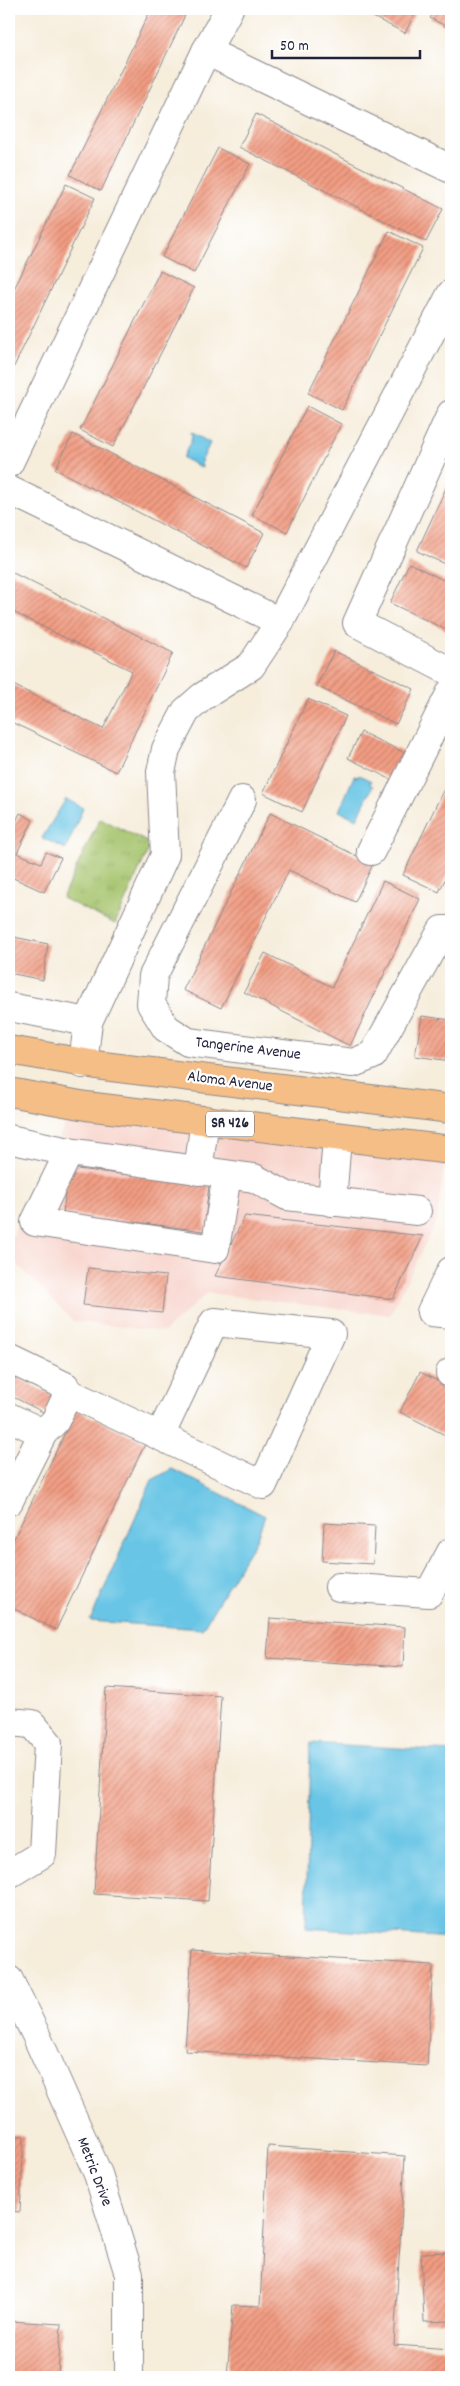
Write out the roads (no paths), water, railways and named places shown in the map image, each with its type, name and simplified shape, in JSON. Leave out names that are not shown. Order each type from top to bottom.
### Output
[{"type":"main road","name":"Aloma Avenue","points":[[9,1050],[83,1064],[451,1109]]},
{"type":"main road","points":[[205,1120],[236,1100],[274,1087]]},
{"type":"main road","name":"SR 426","points":[[9,1092],[86,1106],[338,1138],[451,1150]]},
{"type":"main road","points":[[338,1138],[352,1127],[372,1126],[451,1135]]},
{"type":"street","points":[[9,463],[206,50],[229,9]]},
{"type":"street","points":[[206,50],[451,169]]},
{"type":"street","points":[[83,1064],[88,1022],[165,856],[161,772],[166,749],[175,729],[186,711],[202,697],[251,666],[280,622],[451,294]]},
{"type":"street","points":[[451,414],[357,624],[451,672]]},
{"type":"street","points":[[9,490],[280,622]]},
{"type":"street","points":[[371,851],[451,692]]},
{"type":"street","name":"Tangerine Avenue","points":[[242,800],[153,976],[151,1004],[166,1028],[188,1042],[353,1063],[373,1055],[442,930],[451,930]]},
{"type":"street","points":[[9,1006],[88,1022]]},
{"type":"street","points":[[198,1171],[205,1120]]},
{"type":"street","points":[[332,1202],[338,1138]]},
{"type":"street","points":[[9,1139],[69,1152],[254,1178],[287,1196],[417,1210]]},
{"type":"street","points":[[69,1152],[35,1222],[215,1249],[227,1175]]},
{"type":"street","points":[[451,1271],[431,1312],[451,1314]]},
{"type":"street","points":[[65,1390],[160,1436],[263,1485],[331,1334],[214,1322],[160,1436]]},
{"type":"street","points":[[9,1359],[65,1386],[66,1398],[55,1421],[43,1433],[9,1501]]},
{"type":"street","points":[[9,1417],[43,1433]]},
{"type":"street","points":[[339,1587],[429,1593],[451,1552]]},
{"type":"street","points":[[9,1722],[32,1724],[48,1743],[42,1854],[9,1874]]},
{"type":"street","name":"Metric Drive","points":[[9,1980],[36,2035],[98,2174],[129,2274],[129,2377]]},
{"type":"water","points":[[191,432],[210,443],[201,462],[202,468],[183,458],[192,438]]},
{"type":"water","points":[[359,775],[371,781],[370,785],[373,786],[357,819],[339,811],[354,776],[358,777]]},
{"type":"water","points":[[66,799],[83,808],[66,849],[42,838]]},
{"type":"water","points":[[172,1469],[265,1516],[256,1540],[202,1629],[90,1621],[152,1480]]},
{"type":"water","points":[[310,1743],[451,1751],[451,1938],[306,1928]]}]
